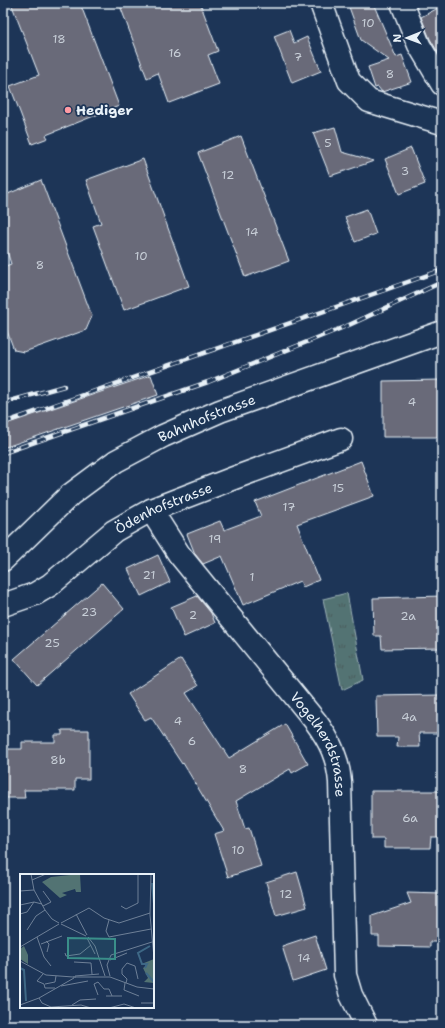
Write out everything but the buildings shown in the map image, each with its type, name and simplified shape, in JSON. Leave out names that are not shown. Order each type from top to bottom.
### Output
[{"type":"street","points":[[321,3],[349,81],[369,101],[442,123]]},
{"type":"street","points":[[402,3],[419,45],[442,84]]},
{"type":"street","name":"Bahnhofstrasse","points":[[3,560],[70,495],[116,461],[163,436],[220,411],[442,332]]},
{"type":"street","name":"Ödenhofstrasse","points":[[3,605],[35,594],[50,585],[114,531],[151,510],[190,494],[341,439]]},
{"type":"street","name":"Vogelherdstrasse","points":[[151,510],[179,554],[316,722],[328,740],[337,759],[340,782],[345,975],[351,995],[366,1025]]},
{"type":"green space","points":[[347,593],[363,680],[342,690],[323,599]]},
{"type":"railway","points":[[3,423],[442,270]]},
{"type":"railway","points":[[3,453],[208,382],[349,325],[442,282]]},
{"type":"railway","points":[[3,403],[64,386]]},
{"type":"place","name":"Hediger","points":[[68,110]]}]
